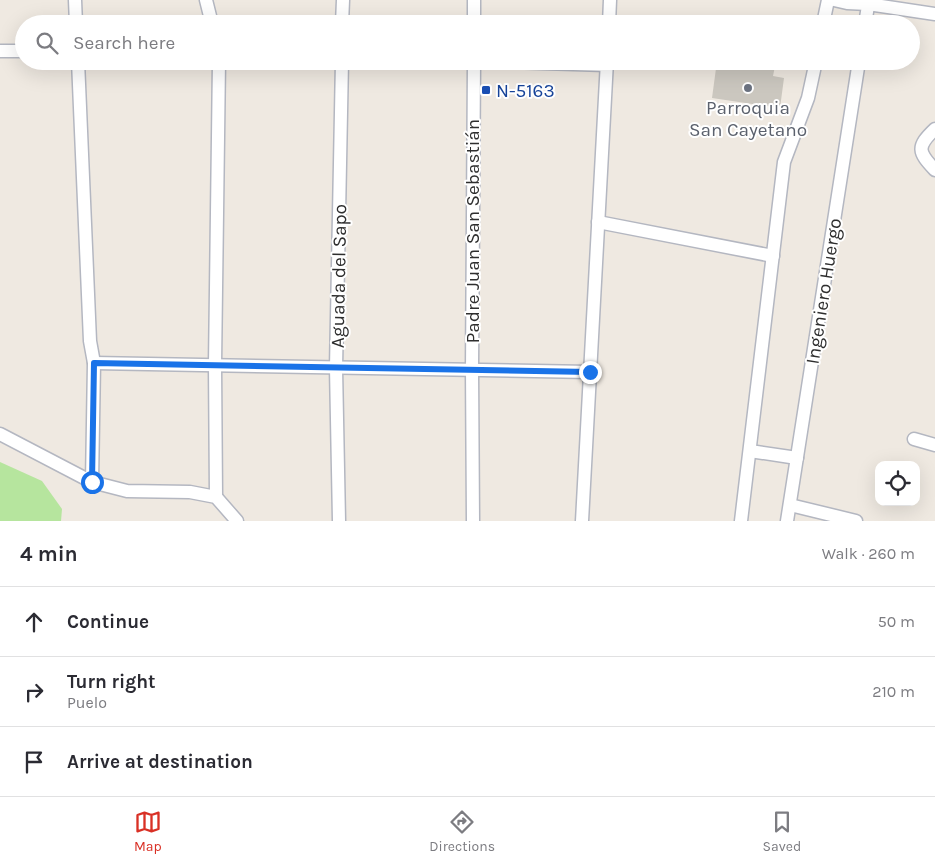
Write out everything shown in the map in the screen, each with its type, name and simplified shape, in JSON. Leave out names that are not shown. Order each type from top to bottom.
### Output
[{"type":"street","points":[[74,0],[75,15]]},
{"type":"street","points":[[206,0],[210,15]]},
{"type":"street","points":[[342,15],[343,0]]},
{"type":"street","points":[[474,0],[474,15]]},
{"type":"street","points":[[609,15],[610,0]]},
{"type":"street","points":[[825,15],[828,0]]},
{"type":"street","points":[[834,0],[847,3],[869,2],[935,14]]},
{"type":"street","points":[[867,15],[869,2]]},
{"type":"street","points":[[0,51],[15,52]]},
{"type":"street","points":[[78,70],[90,342],[94,363],[92,482]]},
{"type":"street","points":[[216,497],[215,365],[219,70]]},
{"type":"street","name":"Aguada del Sapo","points":[[339,521],[336,368],[342,70]]},
{"type":"street","name":"Padre Juan San Sebastián","points":[[472,70],[473,521]]},
{"type":"street","points":[[582,521],[607,70]]},
{"type":"street","points":[[741,521],[784,162],[808,98],[814,70]]},
{"type":"street","name":"Ingeniero Huergo","points":[[787,521],[858,70]]},
{"type":"street","points":[[935,129],[923,141],[921,148],[921,154],[935,170]]},
{"type":"street","points":[[598,222],[773,256]]},
{"type":"street","points":[[94,363],[590,372]]},
{"type":"street","points":[[0,434],[92,482],[128,491],[190,492],[216,497],[237,521]]},
{"type":"street","points":[[914,439],[935,445]]},
{"type":"street","points":[[750,451],[797,458]]},
{"type":"street","points":[[790,505],[856,521]]},
{"type":"green space","points":[[0,462],[42,481],[62,509],[61,521],[0,521]]},
{"type":"building","name":"Parroquia San Cayetano","points":[[716,70],[774,70],[773,76],[784,78],[780,108],[712,98]]},
{"type":"place","name":"Parroquia San Cayetano","points":[[748,88]]},
{"type":"place","name":"N-5163","points":[[486,90]]},
{"type":"route","points":[[92,482],[94,363],[590,372]]}]
